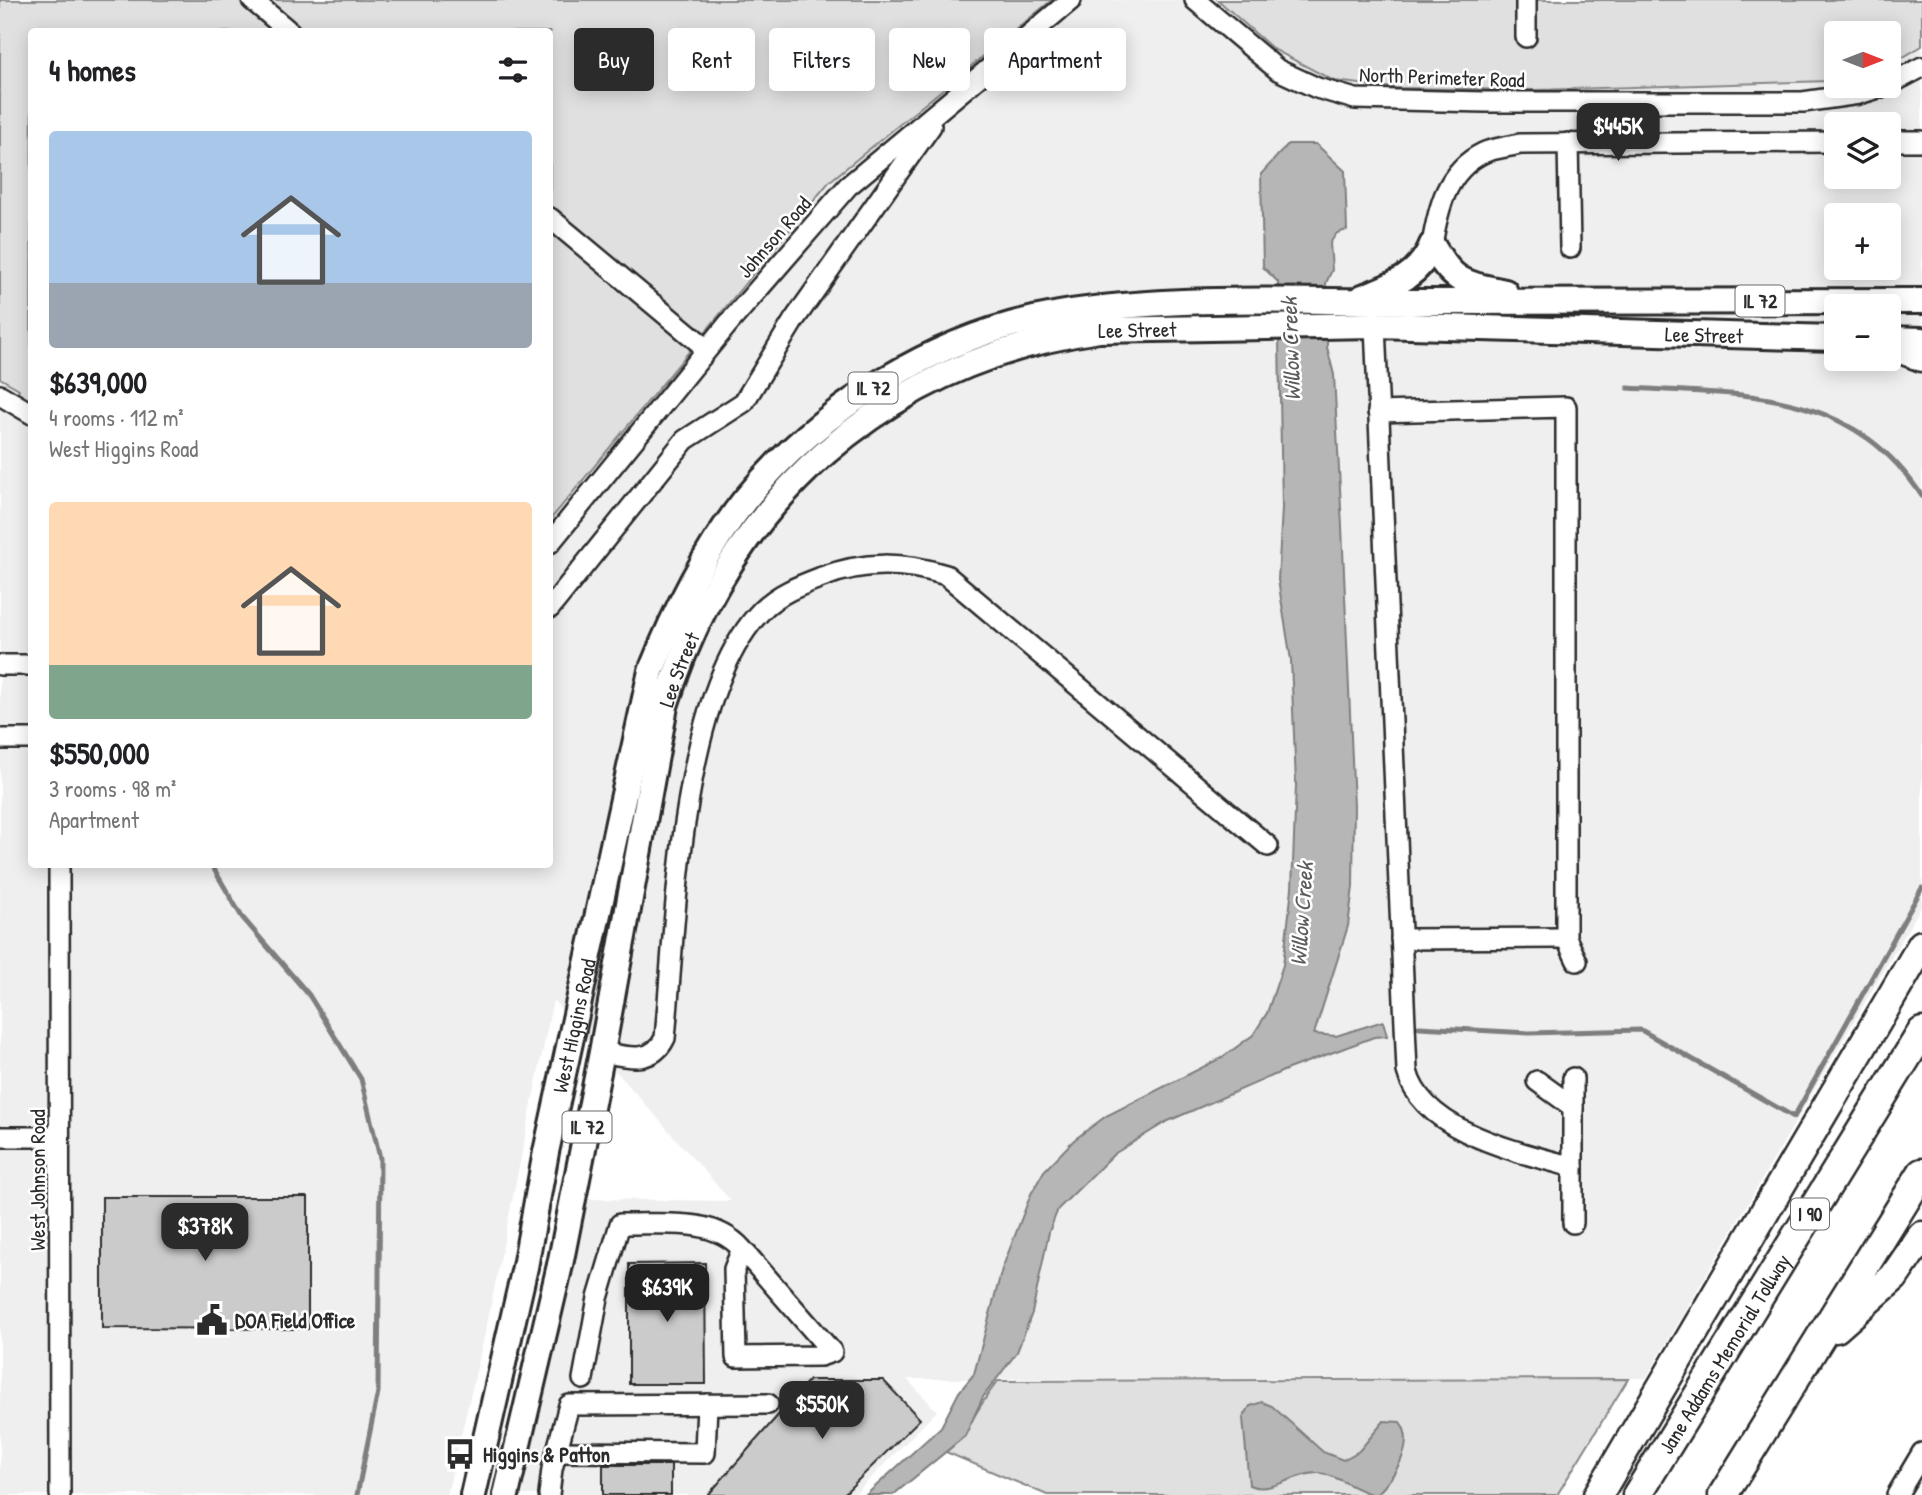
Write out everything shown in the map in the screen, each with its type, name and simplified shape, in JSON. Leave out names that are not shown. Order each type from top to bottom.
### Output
[{"type":"highway","points":[[1901,348],[1922,357]]},
{"type":"highway","points":[[1598,1495],[1922,945]]},
{"type":"highway","name":"Jane Addams Memorial Tollway","points":[[1637,1495],[1922,1032]]},
{"type":"highway","points":[[1723,1495],[1922,1173]]},
{"type":"highway","points":[[1813,1349],[1894,1277],[1922,1236]]},
{"type":"main road","points":[[1354,301],[1405,280],[1426,258],[1432,244]]},
{"type":"main road","points":[[1432,244],[1446,270],[1460,281],[1553,302]]},
{"type":"main road","name":"Lee Street","points":[[1354,301],[1922,301]]},
{"type":"main road","name":"IL 72","points":[[1328,314],[1354,301]]},
{"type":"main road","name":"Lee Street","points":[[638,723],[651,671],[672,619],[717,540],[745,501],[788,454],[861,395],[950,347],[1009,326],[1057,314],[1149,304],[1277,314],[1328,314],[1375,325],[1824,338]]},
{"type":"main road","name":"Lee Street","points":[[654,757],[681,656],[728,564],[766,511],[803,471],[864,420],[908,393],[959,368],[1059,336],[1277,314]]},
{"type":"main road","points":[[1901,341],[1922,340]]},
{"type":"main road","name":"West Higgins Road","points":[[473,1495],[525,1267],[546,1152],[638,723]]},
{"type":"main road","name":"West Higgins Road","points":[[506,1495],[557,1279],[602,1052],[654,757]]},
{"type":"street","points":[[252,0],[285,28]]},
{"type":"street","name":"Johnson Road","points":[[553,539],[707,349],[848,186],[1072,0]]},
{"type":"street","name":"North Perimeter Road","points":[[1195,0],[1278,70],[1317,88],[1355,99],[1485,102],[1802,102],[1830,98]]},
{"type":"street","points":[[1526,0],[1527,37]]},
{"type":"street","name":"North Perimeter Road","points":[[1901,78],[1922,67]]},
{"type":"street","points":[[553,604],[685,440],[744,402],[794,320],[945,105]]},
{"type":"street","points":[[1901,141],[1922,141]]},
{"type":"street","points":[[1432,244],[1437,211],[1446,190],[1455,174],[1483,153],[1520,144],[1824,142]]},
{"type":"street","points":[[1568,143],[1570,248]]},
{"type":"street","points":[[553,221],[707,349]]},
{"type":"street","points":[[1375,325],[1407,1071],[1411,1088],[1441,1119],[1530,1155],[1573,1167]]},
{"type":"street","points":[[0,395],[28,412]]},
{"type":"street","points":[[1378,412],[1566,407],[1566,938],[1577,961]]},
{"type":"street","points":[[602,1052],[645,1057],[659,1049],[665,1038],[672,917],[688,808],[705,724],[719,683],[738,644],[762,610],[791,589],[831,573],[874,564],[913,565],[946,575],[1268,846]]},
{"type":"street","points":[[0,665],[28,665]]},
{"type":"street","points":[[0,739],[28,739]]},
{"type":"street","name":"West Johnson Road","points":[[59,868],[60,1495]]},
{"type":"street","points":[[1401,939],[1566,938]]},
{"type":"street","points":[[1573,1078],[1573,1223]]},
{"type":"street","points":[[1537,1080],[1573,1107]]},
{"type":"street","points":[[0,1137],[59,1137]]},
{"type":"street","points":[[583,1379],[598,1298],[620,1224],[709,1227],[730,1236],[742,1249],[832,1352],[820,1356],[736,1357],[734,1269],[742,1249]]},
{"type":"street","points":[[556,1452],[705,1453],[707,1404]]},
{"type":"street","points":[[548,1495],[569,1405],[768,1404]]},
{"type":"street","points":[[1897,1495],[1922,1453]]},
{"type":"shaded area","points":[[0,0],[1922,0],[1922,905],[1646,1378],[907,1379],[937,1411],[854,1495],[522,1495],[585,1199],[731,1201],[553,1000],[486,1329],[447,1495],[0,1495]]},
{"type":"shaded area","points":[[0,0],[1052,0],[1018,28],[984,28],[984,55],[970,67],[970,28],[889,28],[889,91],[940,91],[829,182],[553,516],[553,28],[28,28],[28,401],[16,394],[19,389],[0,378]]},
{"type":"shaded area","points":[[1218,0],[1922,0],[1922,46],[1901,58],[1901,21],[1824,21],[1824,81],[1536,90],[1395,88],[1334,81],[1273,49]]},
{"type":"shaded area","points":[[1628,1379],[1557,1495],[1047,1495],[946,1452],[961,1437],[998,1381]]},
{"type":"water","name":"Willow Creek","points":[[1288,144],[1316,144],[1345,171],[1347,230],[1337,233],[1330,243],[1332,270],[1326,283],[1327,347],[1334,375],[1342,526],[1354,806],[1353,887],[1348,926],[1314,1034],[1336,1036],[1383,1021],[1387,1036],[1374,1037],[1288,1069],[1166,1122],[1114,1154],[1058,1209],[1049,1232],[1032,1313],[1017,1352],[983,1397],[965,1436],[893,1495],[866,1495],[941,1427],[959,1392],[974,1374],[1002,1269],[1031,1194],[1044,1171],[1074,1140],[1106,1116],[1223,1057],[1253,1035],[1267,1013],[1283,965],[1292,888],[1296,785],[1291,660],[1278,580],[1282,508],[1278,282],[1263,267],[1261,174]]},
{"type":"water","points":[[1262,1402],[1272,1406],[1323,1452],[1343,1460],[1359,1451],[1384,1421],[1400,1422],[1406,1440],[1401,1461],[1376,1495],[1319,1473],[1266,1487],[1249,1485],[1243,1418],[1250,1406]]},
{"type":"building","points":[[102,1197],[308,1197],[308,1329],[102,1328]]},
{"type":"building","points":[[705,1263],[706,1384],[629,1384],[629,1264]]},
{"type":"building","points":[[809,1380],[883,1380],[920,1419],[843,1495],[708,1495]]},
{"type":"building","points":[[603,1465],[671,1465],[671,1495],[603,1495]]},
{"type":"waterway","points":[[1628,388],[1713,392],[1753,397],[1792,404],[1828,416],[1862,434],[1893,460],[1922,496]]},
{"type":"waterway","points":[[213,868],[242,917],[309,995],[361,1079],[380,1158],[378,1392],[357,1495]]},
{"type":"waterway","points":[[1419,1027],[1529,1033],[1641,1030],[1794,1117],[1922,888]]},
{"type":"place","name":"DOA Field Office","points":[[212,1320]]},
{"type":"place","name":"Higgins & Patton","points":[[460,1454]]}]
